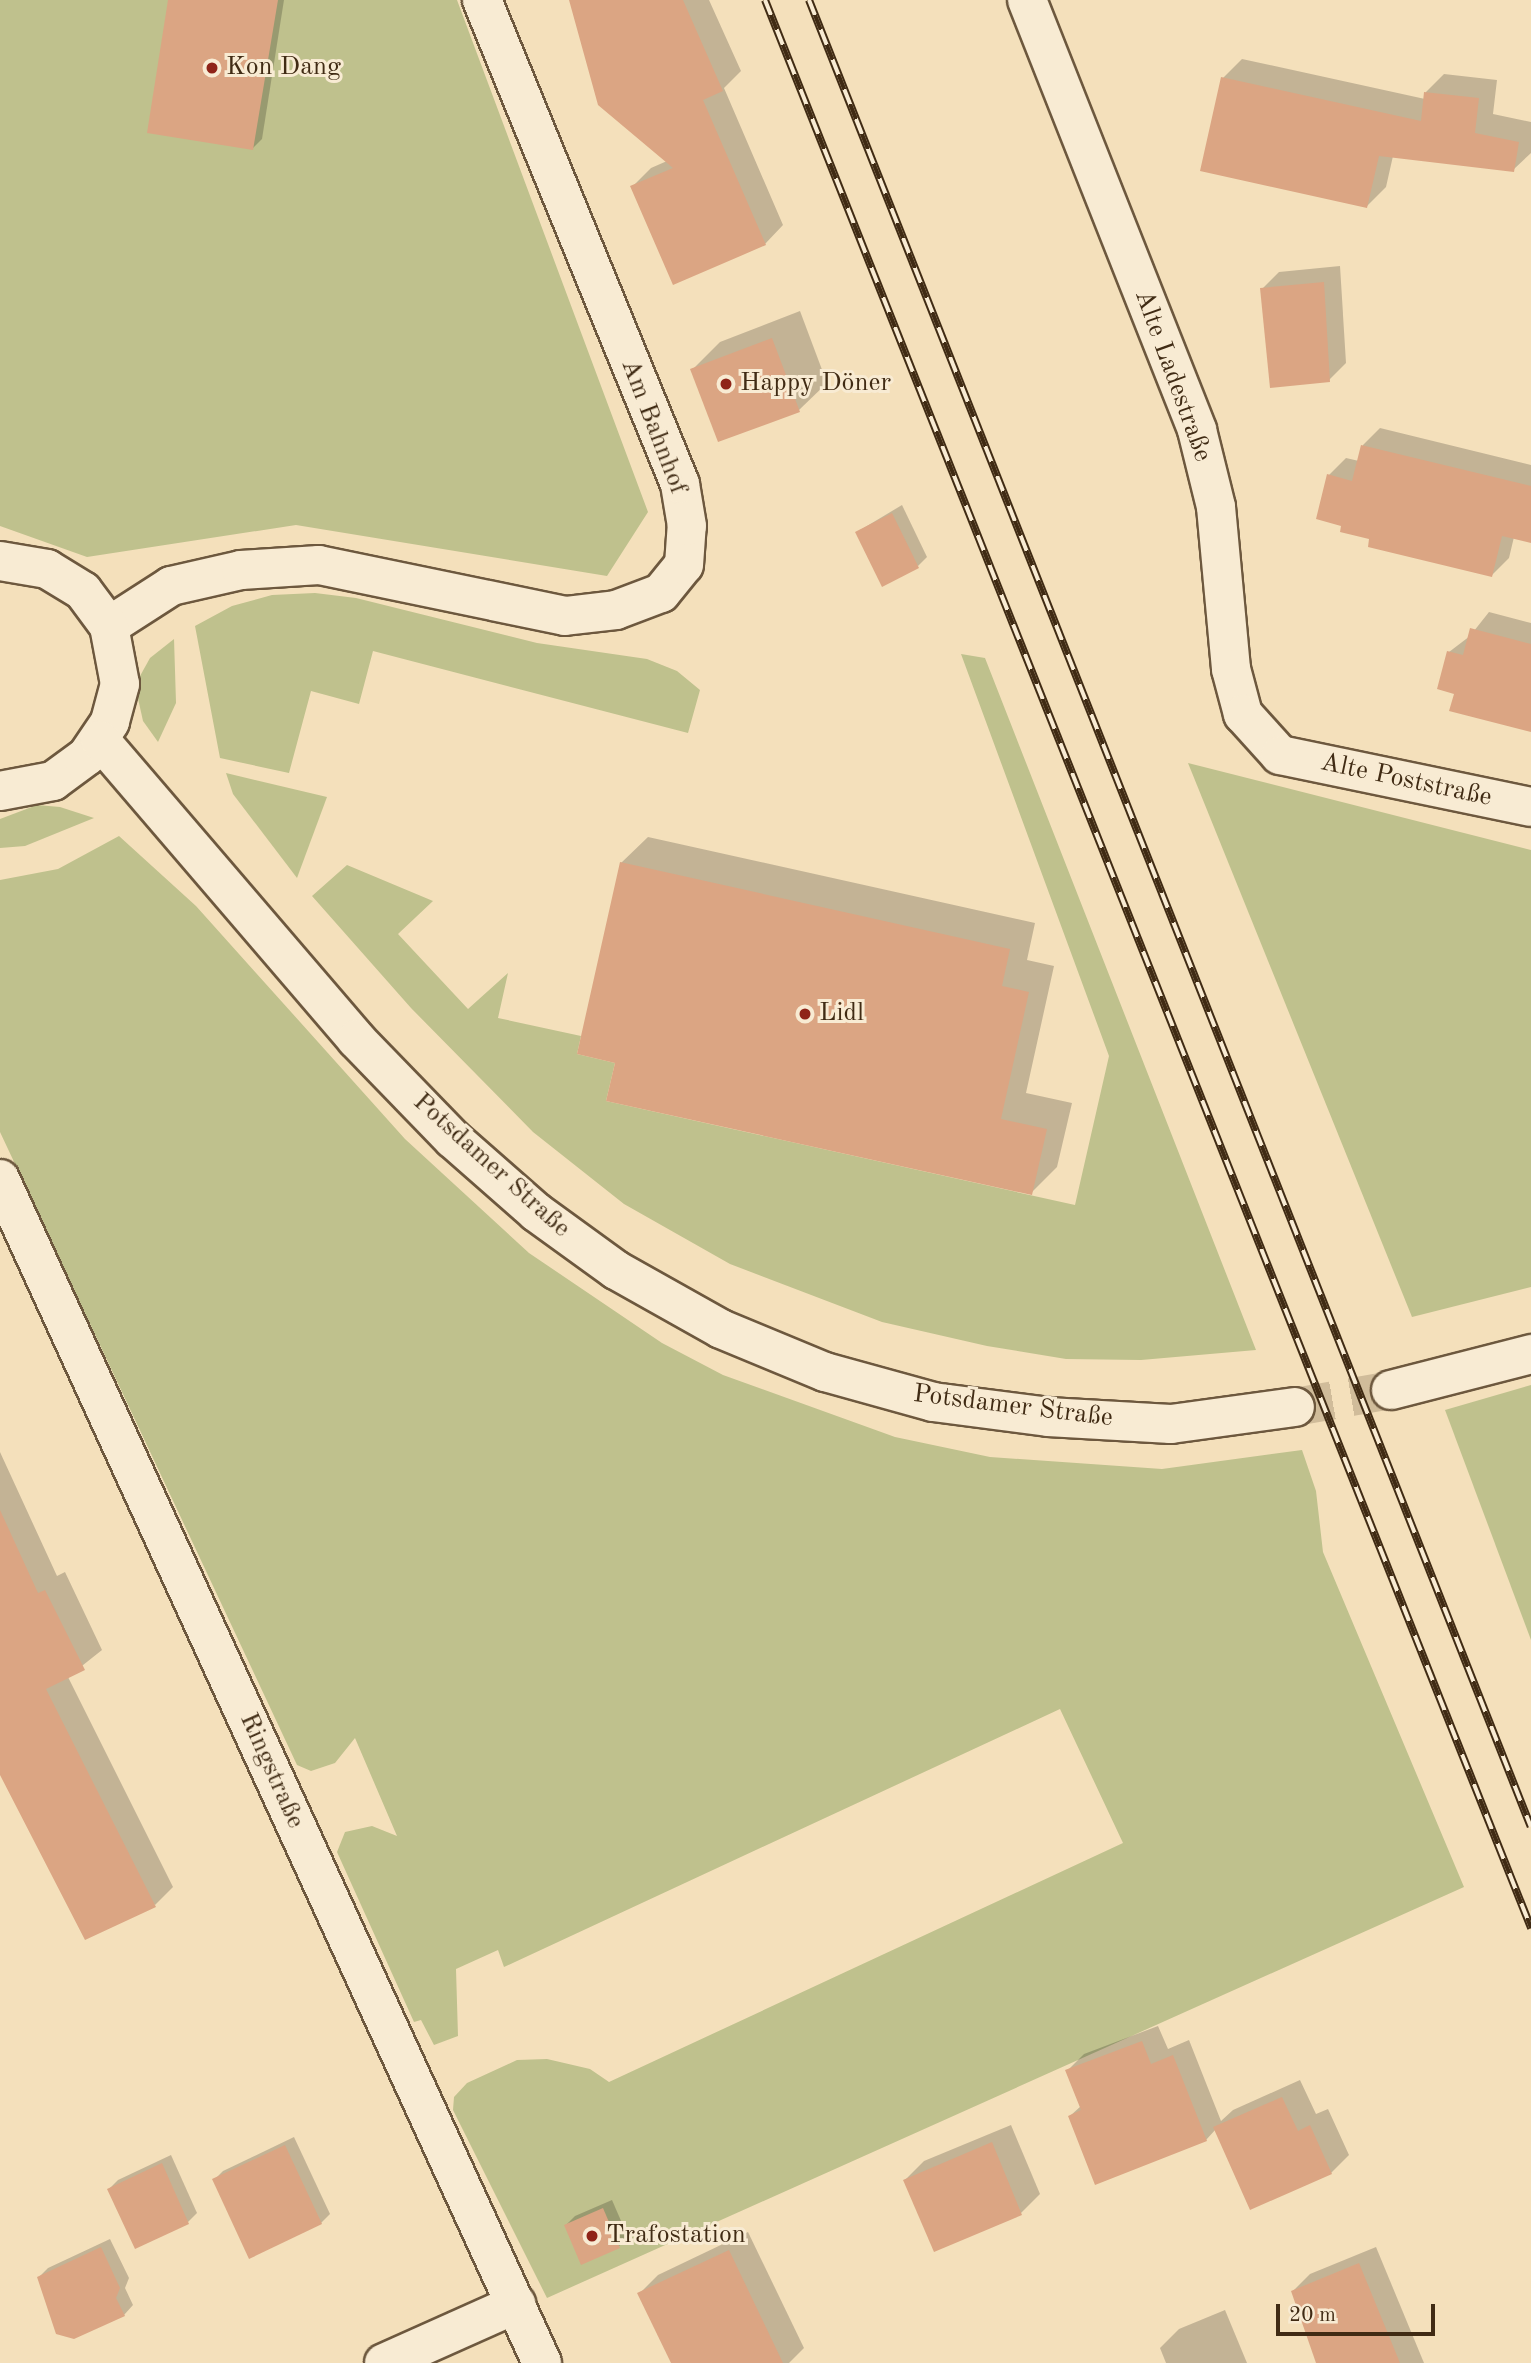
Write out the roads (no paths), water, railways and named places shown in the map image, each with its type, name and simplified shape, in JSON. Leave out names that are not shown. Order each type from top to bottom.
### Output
[{"type":"main road","name":"Am Bahnhof","points":[[109,625],[171,586],[241,570],[319,565],[565,616],[616,610],[660,593],[684,565],[687,526],[680,484],[482,0]]},
{"type":"main road","name":"Alte Ladestraße","points":[[1027,0],[1197,430],[1216,507],[1231,669],[1243,714],[1280,755]]},
{"type":"main road","points":[[0,561],[26,562],[66,578],[83,591],[109,625],[120,684],[100,740],[71,770],[53,781],[0,791]]},
{"type":"main road","name":"Potsdamer Straße","points":[[100,740],[356,1039],[453,1139],[536,1212],[596,1255],[721,1329],[825,1372],[946,1404],[1048,1417],[1171,1424],[1296,1407]]},
{"type":"main road","name":"Alte Poststraße","points":[[1280,755],[1531,807]]},
{"type":"main road","name":"Ringstraße","points":[[0,1179],[542,2363]]},
{"type":"main road","points":[[1391,1391],[1531,1354]]},
{"type":"main road","points":[[384,2363],[516,2304]]},
{"type":"tunnel","points":[[1295,1407],[1391,1390]]},
{"type":"railway","points":[[765,0],[1531,1928]]},
{"type":"railway","points":[[809,0],[1531,1827]]},
{"type":"place","name":"Kon Dang","points":[[212,68]]},
{"type":"place","name":"Happy Döner","points":[[726,384]]},
{"type":"place","name":"Lidl","points":[[805,1014]]},
{"type":"place","name":"Trafostation","points":[[592,2236]]}]
